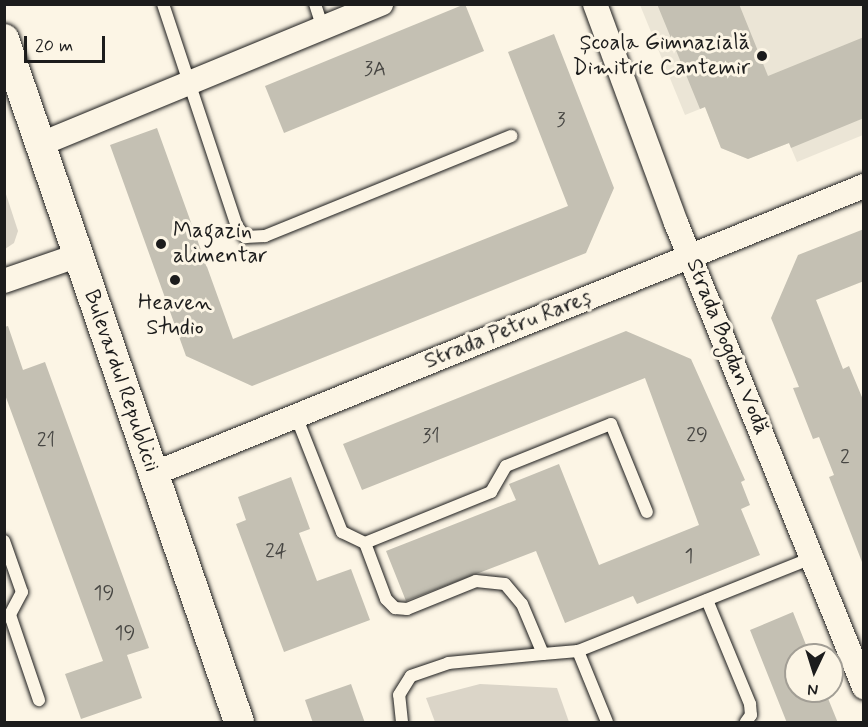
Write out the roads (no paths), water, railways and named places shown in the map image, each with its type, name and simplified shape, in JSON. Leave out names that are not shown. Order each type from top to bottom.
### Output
[{"type":"street","points":[[41,144],[381,4]]},
{"type":"street","name":"Strada Bogdan Vodă","points":[[595,4],[690,256],[864,687]]},
{"type":"street","name":"Bulevardul Republicii","points":[[4,39],[239,723]]},
{"type":"street","name":"Strada Petru Rareș","points":[[153,474],[864,186]]},
{"type":"street","points":[[4,281],[79,255]]},
{"type":"lane","points":[[163,4],[237,226],[245,237],[264,236],[511,136]]},
{"type":"lane","points":[[315,4],[323,28]]},
{"type":"lane","points":[[296,416],[342,532],[365,543],[386,600],[394,608],[407,609],[476,581],[505,584],[522,604],[543,654]]},
{"type":"lane","points":[[365,543],[491,492],[506,466],[611,424],[647,512]]},
{"type":"lane","points":[[4,541],[22,591],[7,616],[39,700]]},
{"type":"lane","points":[[402,723],[399,695],[411,676],[448,663],[578,651],[812,558]]},
{"type":"lane","points":[[707,600],[750,704],[751,716],[746,723]]},
{"type":"lane","points":[[578,651],[607,723]]},
{"type":"place","name":"Școala Gimnazială Dimitrie Cantemir","points":[[762,56]]},
{"type":"place","name":"Magazin alimentar","points":[[161,244]]},
{"type":"place","name":"Heaven Studio","points":[[175,280]]}]
